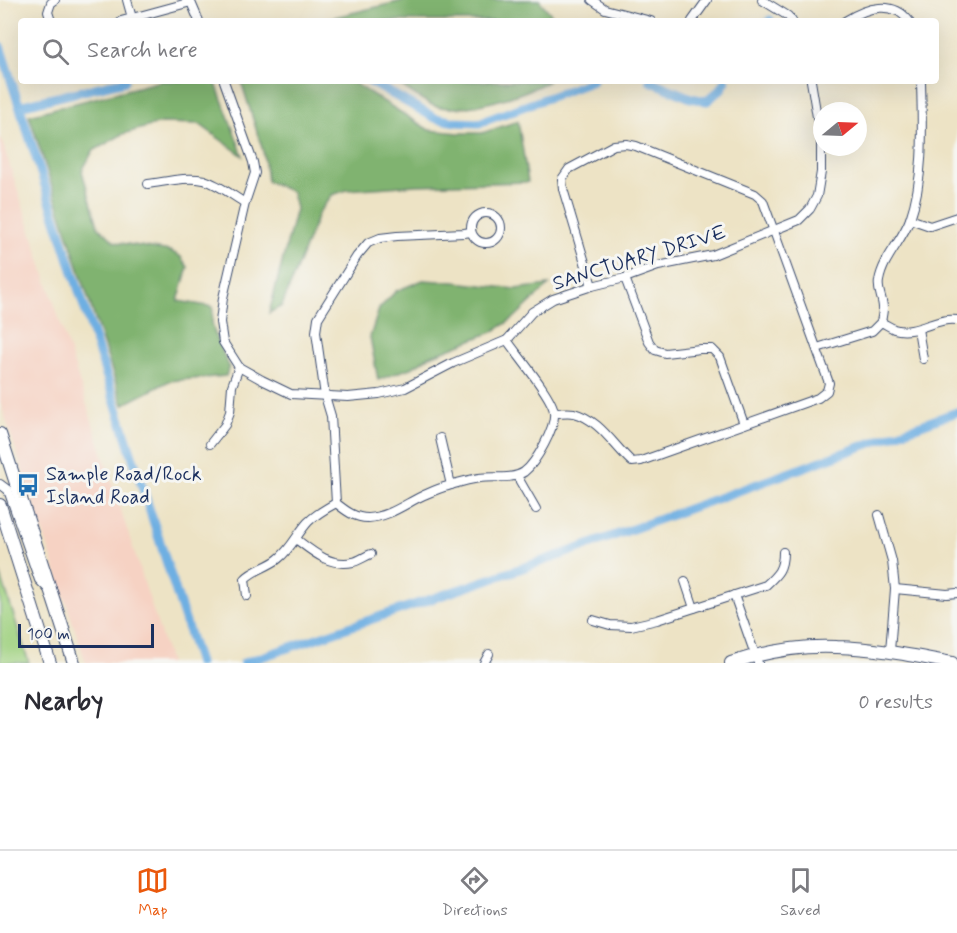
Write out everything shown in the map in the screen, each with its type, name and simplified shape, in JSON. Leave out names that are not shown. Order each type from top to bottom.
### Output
[{"type":"main road","points":[[0,434],[74,663]]},
{"type":"main road","points":[[0,461],[12,469]]},
{"type":"main road","points":[[0,505],[50,663]]},
{"type":"main road","points":[[731,663],[796,649],[835,646],[890,651],[952,663]]},
{"type":"street","points":[[50,18],[48,12],[51,3],[55,0]]},
{"type":"street","points":[[127,0],[132,18],[190,1],[198,18]]},
{"type":"street","points":[[592,0],[605,9],[640,18]]},
{"type":"street","points":[[694,18],[707,0]]},
{"type":"street","points":[[762,0],[790,18]]},
{"type":"street","points":[[850,18],[874,3],[886,1],[898,6],[908,18]]},
{"type":"street","name":"SANCTUARY DRIVE","points":[[226,84],[254,162],[255,173],[245,203],[223,298],[220,322],[223,342],[239,367],[291,394],[348,397],[379,394],[405,388],[453,363],[507,340],[532,312],[553,299],[658,267],[713,255],[799,220],[810,209],[817,196],[821,172],[821,141],[812,84]]},
{"type":"street","points":[[817,348],[872,331],[881,322],[884,309],[878,284],[882,268],[910,219],[917,191],[921,155],[921,84]]},
{"type":"street","points":[[555,413],[571,413],[585,417],[598,426],[632,462],[641,461],[818,398],[827,391],[829,383],[774,230],[763,201],[754,194],[626,144],[614,145],[569,169],[562,178],[563,189],[592,286]]},
{"type":"street","points":[[148,184],[191,178],[205,180],[245,203]]},
{"type":"street","points":[[910,219],[930,226],[957,217]]},
{"type":"street","points":[[471,232],[397,236],[380,238],[368,243],[357,256],[318,318],[316,332],[325,396],[331,416],[336,503],[351,515],[368,518],[384,515],[422,496],[451,485],[477,478],[517,476],[526,470],[539,455],[549,436],[555,413],[550,398],[507,340]]},
{"type":"street","points":[[625,278],[649,342],[655,350],[665,353],[712,349],[720,357],[744,424]]},
{"type":"street","points":[[881,322],[894,329],[906,331],[943,320],[957,320]]},
{"type":"street","points":[[918,329],[923,359]]},
{"type":"street","points":[[210,444],[225,425],[230,412],[232,386],[239,367]]},
{"type":"street","points":[[440,438],[451,485]]},
{"type":"street","points":[[517,476],[536,509]]},
{"type":"street","points":[[0,484],[8,490],[39,580],[50,590]]},
{"type":"street","points":[[248,596],[245,579],[284,554],[307,523],[319,512],[336,503]]},
{"type":"street","points":[[879,515],[892,561],[895,589],[890,651]]},
{"type":"street","points":[[296,539],[321,558],[338,563],[354,562],[371,554]]},
{"type":"street","points":[[592,620],[610,625],[631,626],[657,620],[766,585],[777,574],[783,563],[783,552]]},
{"type":"street","points":[[685,580],[694,608]]},
{"type":"street","points":[[895,589],[957,593]]},
{"type":"street","points":[[734,595],[757,659]]},
{"type":"street","points":[[484,663],[489,654]]},
{"type":"shaded area","points":[[0,135],[170,663],[86,663],[0,402]]},
{"type":"green space","points":[[406,0],[539,0],[554,18],[331,18]]},
{"type":"green space","points":[[149,84],[216,84],[243,156],[199,124],[161,123],[123,134],[93,151],[82,171],[98,226],[115,242],[170,251],[180,256],[188,267],[178,301],[213,307],[212,323],[216,338],[229,366],[226,376],[169,381],[123,405],[29,115]]},
{"type":"green space","points":[[242,84],[356,84],[429,130],[482,133],[518,121],[528,182],[416,185],[347,190],[332,195],[319,212],[282,306],[269,313],[296,209],[292,192],[267,181],[263,151]]},
{"type":"green space","points":[[399,84],[542,84],[493,102],[462,107],[435,106]]},
{"type":"green space","points":[[423,280],[515,289],[549,285],[513,319],[492,332],[430,356],[413,367],[378,380],[370,337],[379,309],[396,291]]},
{"type":"green space","points":[[0,573],[29,663],[0,663]]},
{"type":"waterway","points":[[0,46],[199,663]]},
{"type":"waterway","points":[[19,106],[112,84]]},
{"type":"waterway","points":[[374,84],[435,118],[479,123],[585,84]]},
{"type":"waterway","points":[[657,84],[691,98],[707,101],[724,84]]},
{"type":"waterway","points":[[244,663],[566,553],[957,412]]},
{"type":"place","name":"Sample Road/Rock Island Road","points":[[28,485]]}]
